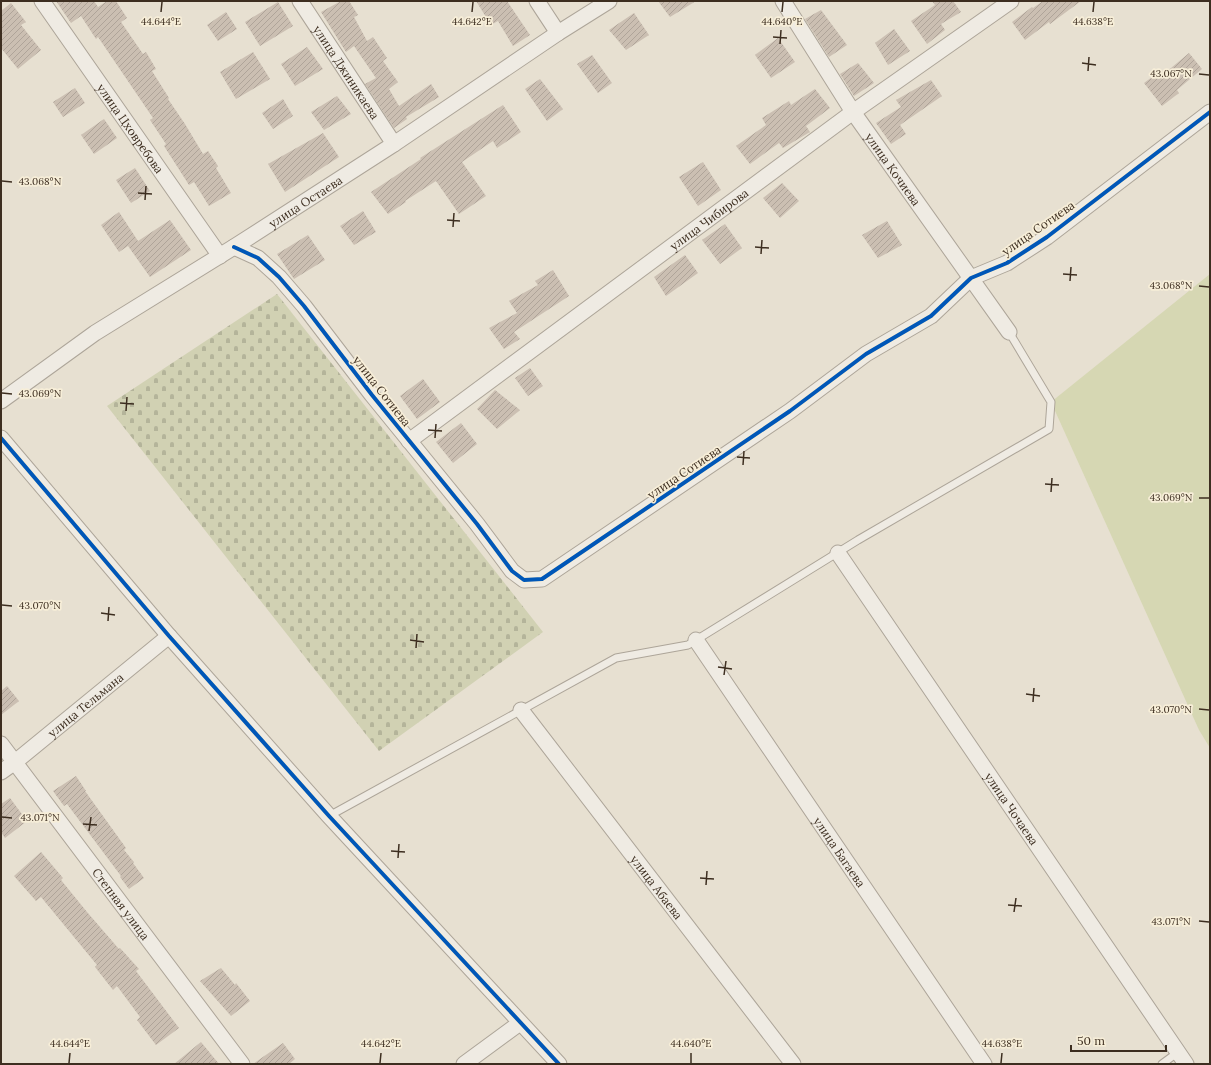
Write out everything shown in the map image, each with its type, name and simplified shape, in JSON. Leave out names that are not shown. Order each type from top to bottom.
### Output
[{"type":"street","name":"улица Цховребова","points":[[42,1],[220,256]]},
{"type":"street","name":"улица Джиникаева","points":[[300,1],[394,144]]},
{"type":"street","points":[[537,1],[558,33]]},
{"type":"street","name":"улица Остаева","points":[[1,401],[95,333],[220,256],[394,144],[558,33],[609,1]]},
{"type":"street","name":"улица Кочиева","points":[[783,1],[853,112],[1009,332]]},
{"type":"street","name":"улица Чибирова","points":[[409,441],[853,112],[1011,1]]},
{"type":"street","name":"улица Сотиева","points":[[234,247],[258,258],[279,277],[304,306],[372,395],[477,524],[512,571],[524,580],[542,579],[790,411],[866,354],[930,316],[971,278],[1007,263],[1046,237],[1210,112]]},
{"type":"street","points":[[1,438],[169,636],[329,816],[559,1064]]},
{"type":"street","name":"улица Чочаева","points":[[838,553],[1181,1058]]},
{"type":"street","name":"улица Тельмана","points":[[1,772],[169,636]]},
{"type":"street","name":"улица Багаева","points":[[696,640],[984,1064]]},
{"type":"street","name":"улица Абаева","points":[[521,710],[793,1064]]},
{"type":"street","name":"Степная улица","points":[[1,744],[242,1064]]},
{"type":"street","points":[[464,1064],[520,1023]]},
{"type":"lane","points":[[329,816],[616,658],[688,645],[838,553],[1049,429],[1051,402],[1009,332]]},
{"type":"lane","points":[[1162,1064],[1181,1058]]},
{"type":"green space","points":[[1210,274],[1210,748],[1199,730],[1051,402]]},
{"type":"green space","points":[[277,294],[543,632],[379,751],[107,406]]},
{"type":"building","points":[[56,1],[94,1],[98,7],[107,1],[116,1],[127,18],[121,22],[143,54],[146,52],[156,69],[152,71],[169,98],[168,99],[203,154],[208,151],[218,166],[216,168],[231,193],[209,206],[194,182],[189,185],[164,146],[166,144],[150,120],[153,118],[98,37],[96,39],[81,16],[71,23]]},
{"type":"building","points":[[341,1],[349,1],[358,15],[354,17],[367,41],[373,37],[387,58],[383,61],[398,82],[389,89],[399,106],[431,84],[439,97],[406,117],[407,119],[394,128],[365,84],[376,78],[354,46],[346,52],[321,12]]},
{"type":"building","points":[[476,1],[507,1],[530,35],[513,46],[498,21],[491,25]]},
{"type":"building","points":[[658,1],[696,1],[670,17]]},
{"type":"building","points":[[932,1],[953,1],[961,12],[941,24],[945,30],[927,44],[911,21],[935,5]]},
{"type":"building","points":[[1043,1],[1081,1],[1025,40],[1012,22],[1032,7],[1033,8]]},
{"type":"building","points":[[278,2],[293,26],[260,46],[245,22]]},
{"type":"building","points":[[11,3],[26,22],[21,25],[41,50],[18,69],[1,48],[1,11]]},
{"type":"building","points":[[821,10],[847,45],[829,57],[805,19]]},
{"type":"building","points":[[226,12],[237,29],[218,41],[207,25]]},
{"type":"building","points":[[634,13],[649,35],[626,50],[609,30]]},
{"type":"building","points":[[894,29],[910,51],[888,65],[875,43]]},
{"type":"building","points":[[778,38],[795,62],[771,78],[755,55]]},
{"type":"building","points":[[307,47],[323,69],[295,86],[281,64]]},
{"type":"building","points":[[253,52],[270,79],[236,99],[220,72]]},
{"type":"building","points":[[1189,53],[1202,69],[1177,90],[1179,93],[1162,106],[1144,83],[1156,74],[1159,78]]},
{"type":"building","points":[[592,55],[612,83],[598,93],[577,64]]},
{"type":"building","points":[[858,63],[874,83],[854,96],[840,74]]},
{"type":"building","points":[[540,79],[563,109],[547,121],[525,89]]},
{"type":"building","points":[[931,80],[942,96],[900,125],[906,134],[891,144],[876,123],[901,107],[896,100]]},
{"type":"building","points":[[75,88],[85,103],[63,117],[53,102]]},
{"type":"building","points":[[815,89],[830,108],[806,126],[810,132],[783,148],[779,143],[750,164],[736,146],[766,125],[762,118],[789,101],[791,105]]},
{"type":"building","points":[[337,96],[351,114],[324,130],[311,112]]},
{"type":"building","points":[[283,99],[293,116],[273,129],[262,113]]},
{"type":"building","points":[[503,105],[521,132],[497,148],[493,141],[462,162],[486,196],[459,214],[436,181],[388,214],[371,192],[421,159],[420,158]]},
{"type":"building","points":[[104,119],[117,138],[94,154],[81,135]]},
{"type":"building","points":[[323,133],[339,157],[285,192],[268,164]]},
{"type":"building","points":[[703,162],[721,190],[698,206],[679,177]]},
{"type":"building","points":[[135,168],[150,191],[131,203],[116,180]]},
{"type":"building","points":[[782,183],[799,201],[780,218],[763,198]]},
{"type":"building","points":[[363,211],[376,232],[354,245],[340,226]]},
{"type":"building","points":[[119,212],[138,241],[170,220],[191,250],[150,277],[128,246],[119,252],[101,225]]},
{"type":"building","points":[[887,221],[902,245],[878,258],[862,235]]},
{"type":"building","points":[[725,224],[742,248],[720,264],[702,240]]},
{"type":"building","points":[[308,235],[325,260],[294,279],[277,254]]},
{"type":"building","points":[[685,255],[698,273],[666,296],[654,277]]},
{"type":"building","points":[[553,270],[569,296],[514,332],[520,339],[504,349],[489,328],[517,313],[509,301],[538,285],[535,281]]},
{"type":"building","points":[[530,368],[543,386],[528,396],[515,378]]},
{"type":"building","points":[[423,379],[440,402],[417,419],[400,396]]},
{"type":"building","points":[[495,390],[520,410],[497,429],[477,409]]},
{"type":"building","points":[[461,423],[477,444],[453,463],[436,442]]},
{"type":"building","points":[[7,686],[19,701],[1,715],[1,691]]},
{"type":"building","points":[[76,776],[126,848],[124,850],[144,878],[129,889],[67,804],[64,806],[53,791]]},
{"type":"building","points":[[10,798],[27,821],[5,838],[1,832],[1,804]]},
{"type":"building","points":[[41,852],[63,878],[61,880],[87,912],[119,949],[120,948],[139,969],[136,971],[179,1028],[156,1045],[137,1020],[140,1017],[117,986],[113,990],[95,967],[97,965],[41,897],[36,901],[14,876]]},
{"type":"building","points":[[221,968],[235,985],[236,983],[250,1001],[231,1016],[200,981]]},
{"type":"building","points":[[201,1042],[219,1064],[174,1064]]},
{"type":"building","points":[[283,1043],[295,1059],[289,1064],[253,1064]]},
{"type":"cycle path","points":[[234,247],[258,258],[279,277],[304,306],[372,395],[477,524],[512,571],[524,580],[542,579],[790,411],[866,354],[931,316],[971,278],[1007,263],[1047,237],[1210,112]]},
{"type":"cycle path","points":[[1,438],[169,636],[329,816],[559,1064]]}]
